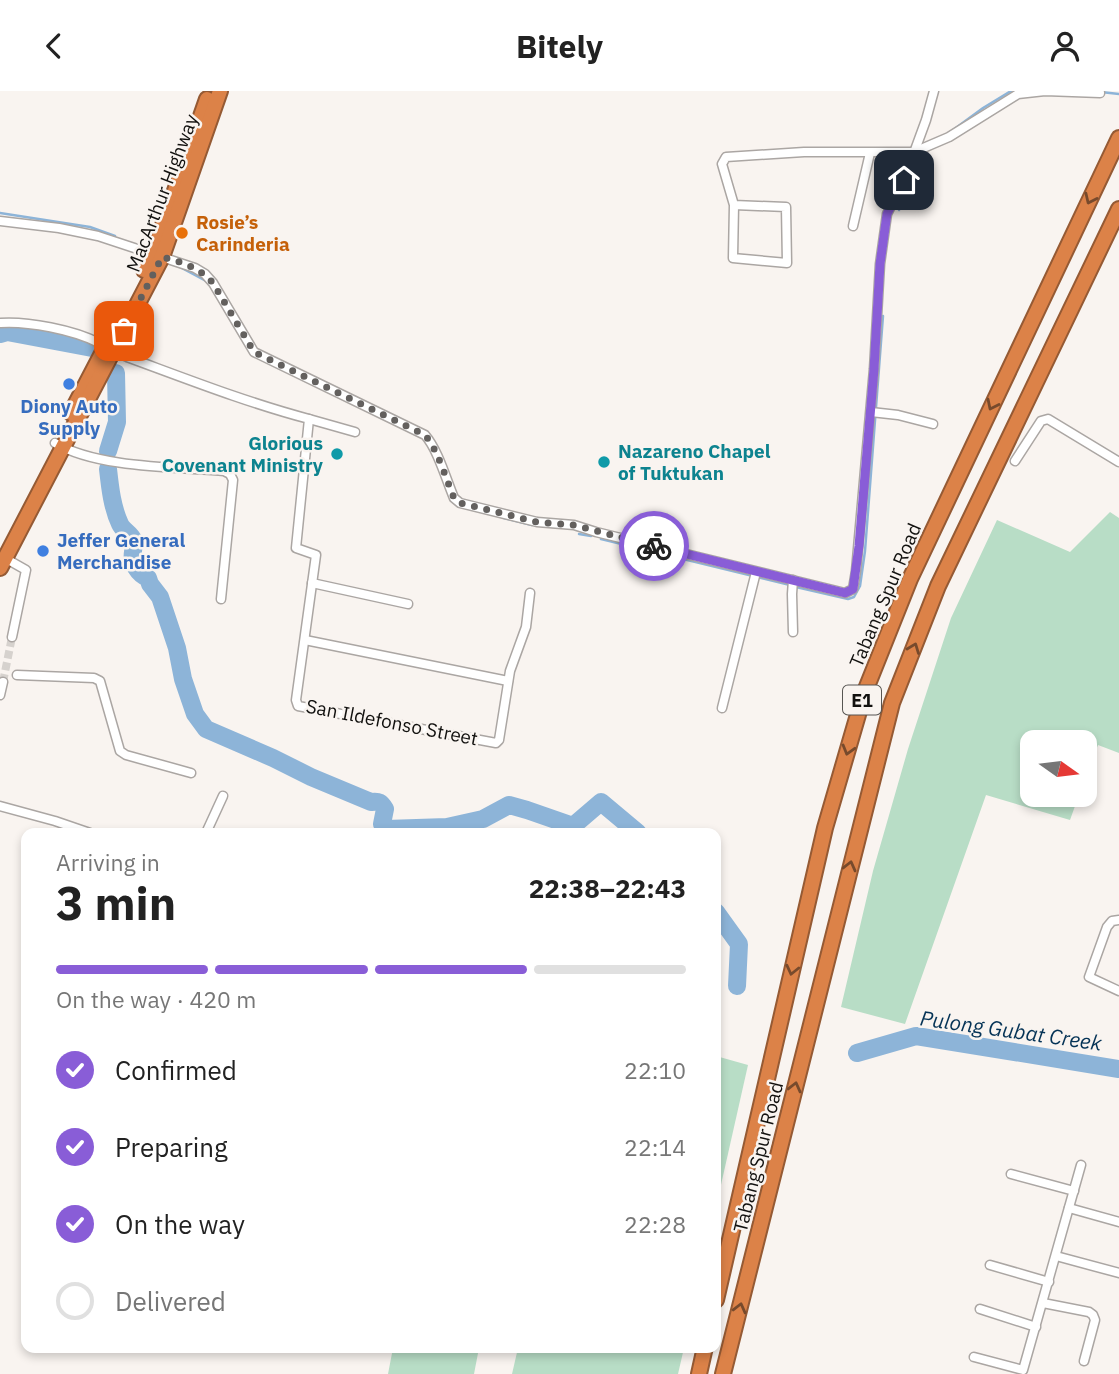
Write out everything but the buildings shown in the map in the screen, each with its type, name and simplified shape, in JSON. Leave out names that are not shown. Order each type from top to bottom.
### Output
[{"type":"highway","name":"MacArthur Highway","points":[[157,256],[210,91]]},
{"type":"highway","name":"MacArthur Highway","points":[[1,557],[157,256],[220,91]]},
{"type":"highway","name":"Tabang Spur Road","points":[[721,1278],[824,828],[864,694],[916,567],[1119,138]]},
{"type":"highway","name":"Tabang Spur Road","points":[[723,1374],[892,703],[938,586],[1119,209]]},
{"type":"highway","points":[[699,1374],[704,1353]]},
{"type":"street","points":[[0,221],[98,236],[195,268],[205,274],[254,352],[425,435],[454,498],[460,503],[537,522],[574,525],[845,593],[853,589],[871,412],[880,264],[887,214],[904,180],[934,91]]},
{"type":"street","points":[[734,205],[786,207],[787,263],[733,258],[734,205],[722,164],[726,157],[804,152],[914,152],[949,137],[1018,94],[1045,91],[1100,93]]},
{"type":"street","points":[[853,226],[870,153]]},
{"type":"street","points":[[0,323],[13,322],[79,335],[192,381],[355,432]]},
{"type":"street","points":[[871,412],[898,415],[933,424]]},
{"type":"street","name":"San Ildefonso Street","points":[[309,419],[296,548],[316,555],[296,700],[298,706],[496,743],[499,740],[510,671],[526,627],[530,593]]},
{"type":"street","points":[[1015,461],[1041,421],[1048,419],[1119,462]]},
{"type":"street","points":[[59,446],[71,452],[114,462],[224,471],[230,474],[233,480],[221,599]]},
{"type":"street","points":[[1,557],[26,570],[12,637]]},
{"type":"street","points":[[722,708],[756,572]]},
{"type":"street","points":[[793,580],[793,632]]},
{"type":"street","points":[[312,583],[408,604]]},
{"type":"street","points":[[305,641],[508,681]]},
{"type":"street","points":[[17,675],[94,678],[100,681],[120,751],[125,755],[191,773]]},
{"type":"street","points":[[0,695],[3,682]]},
{"type":"street","points":[[208,828],[223,796]]},
{"type":"street","points":[[0,806],[75,828]]},
{"type":"street","points":[[1119,920],[1112,921],[1107,927],[1089,977],[1119,992]]},
{"type":"street","points":[[974,1357],[1023,1370],[1081,1165]]},
{"type":"street","points":[[1011,1174],[1074,1191]]},
{"type":"street","points":[[1069,1208],[1119,1222]]},
{"type":"street","points":[[1056,1256],[1119,1273]]},
{"type":"street","points":[[990,1265],[1049,1282]]},
{"type":"street","points":[[1043,1303],[1093,1315],[1095,1320],[1084,1361]]},
{"type":"street","points":[[980,1309],[1036,1327]]},
{"type":"green space","points":[[1110,512],[1119,518],[1119,753],[1098,745],[1097,748],[1097,730],[1020,730],[1020,805],[986,795],[905,1024],[841,1007],[873,871],[908,749],[951,618],[997,520],[1070,552]]},
{"type":"green space","points":[[1026,807],[1075,807],[1070,820]]},
{"type":"green space","points":[[721,1057],[748,1065],[721,1185]]},
{"type":"green space","points":[[392,1353],[478,1353],[474,1374],[388,1374]]},
{"type":"green space","points":[[517,1353],[683,1353],[678,1374],[512,1374]]},
{"type":"waterway","points":[[953,130],[1011,91]]},
{"type":"waterway","points":[[1101,92],[1119,94]]},
{"type":"waterway","points":[[899,210],[919,157]]},
{"type":"waterway","points":[[0,213],[90,227],[115,236]]},
{"type":"waterway","points":[[178,266],[206,281]]},
{"type":"waterway","points":[[796,587],[848,599],[854,597],[860,586],[883,316]]},
{"type":"waterway","name":"Pulong Gubat Creek","points":[[0,334],[7,332],[92,348]]},
{"type":"waterway","name":"Pulong Gubat Creek","points":[[108,451],[117,422],[116,373]]},
{"type":"waterway","name":"Pulong Gubat Creek","points":[[108,469],[117,517],[134,541],[134,564],[141,574],[148,578],[160,597],[195,714],[206,729],[311,777],[371,802],[380,803],[385,809],[382,824],[385,828]]},
{"type":"waterway","points":[[504,518],[532,525]]},
{"type":"waterway","points":[[579,534],[591,536]]},
{"type":"waterway","points":[[601,539],[790,585]]},
{"type":"waterway","name":"Pulong Gubat Creek","points":[[416,828],[447,827],[483,819],[509,805],[573,826],[601,802],[632,828]]},
{"type":"waterway","name":"Pulong Gubat Creek","points":[[721,919],[739,944],[737,986]]},
{"type":"waterway","name":"Pulong Gubat Creek","points":[[857,1053],[916,1036],[1119,1069]]},
{"type":"tunnel","points":[[3,682],[12,637]]},
{"type":"way so far","points":[[124,331],[162,257],[195,268],[213,283],[254,352],[425,435],[454,498],[460,503],[537,522],[574,525],[654,546]]},
{"type":"place","name":"Rosie’s Carinderia","points":[[182,233]]},
{"type":"place","name":"Diony Auto Supply","points":[[69,384]]},
{"type":"place","name":"Glorious Covenant Ministry","points":[[337,454]]},
{"type":"place","name":"Nazareno Chapel of Tuktukan","points":[[604,462]]},
{"type":"place","name":"Jeffer General Merchandise","points":[[43,551]]},
{"type":"route","points":[[654,546],[845,593],[853,589],[874,369],[880,264],[887,214],[904,180]]}]
